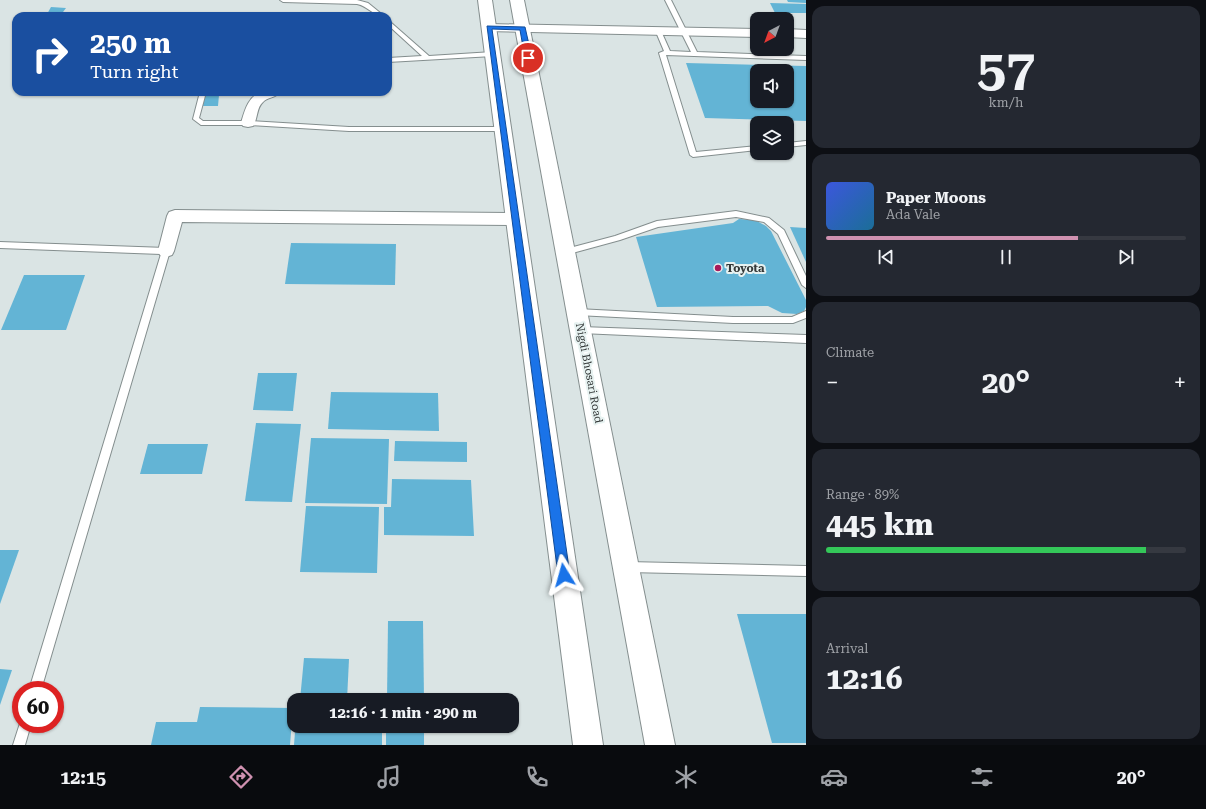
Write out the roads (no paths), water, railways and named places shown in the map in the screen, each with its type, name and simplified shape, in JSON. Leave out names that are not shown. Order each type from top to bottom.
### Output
[{"type":"main road","points":[[486,0],[588,745]]},
{"type":"main road","name":"Nigdi Bhosari Road","points":[[518,0],[660,745]]},
{"type":"main road","points":[[489,28],[750,33]]},
{"type":"main road","points":[[794,33],[806,34]]},
{"type":"street","points":[[248,123],[252,108],[258,98],[263,96]]},
{"type":"street","points":[[166,251],[175,216],[515,219]]},
{"type":"lane","points":[[283,0],[358,2],[366,4],[376,12]]},
{"type":"lane","points":[[668,0],[695,55]]},
{"type":"lane","points":[[392,26],[428,58]]},
{"type":"lane","points":[[659,32],[668,54]]},
{"type":"lane","points":[[392,60],[493,54]]},
{"type":"lane","points":[[750,149],[693,155],[662,54],[806,58]]},
{"type":"lane","points":[[202,96],[196,119],[201,122],[248,123],[349,129],[503,129]]},
{"type":"lane","points":[[794,144],[806,143]]},
{"type":"lane","points":[[566,252],[617,238],[657,224],[736,214],[766,220],[781,232],[806,285]]},
{"type":"lane","points":[[0,244],[166,251],[38,681]]},
{"type":"lane","points":[[579,321],[793,320],[806,314]]},
{"type":"lane","points":[[579,321],[806,339]]},
{"type":"lane","points":[[626,567],[806,571]]},
{"type":"lane","points":[[19,745],[22,733]]},
{"type":"place","name":"Toyota","points":[[718,268]]}]
